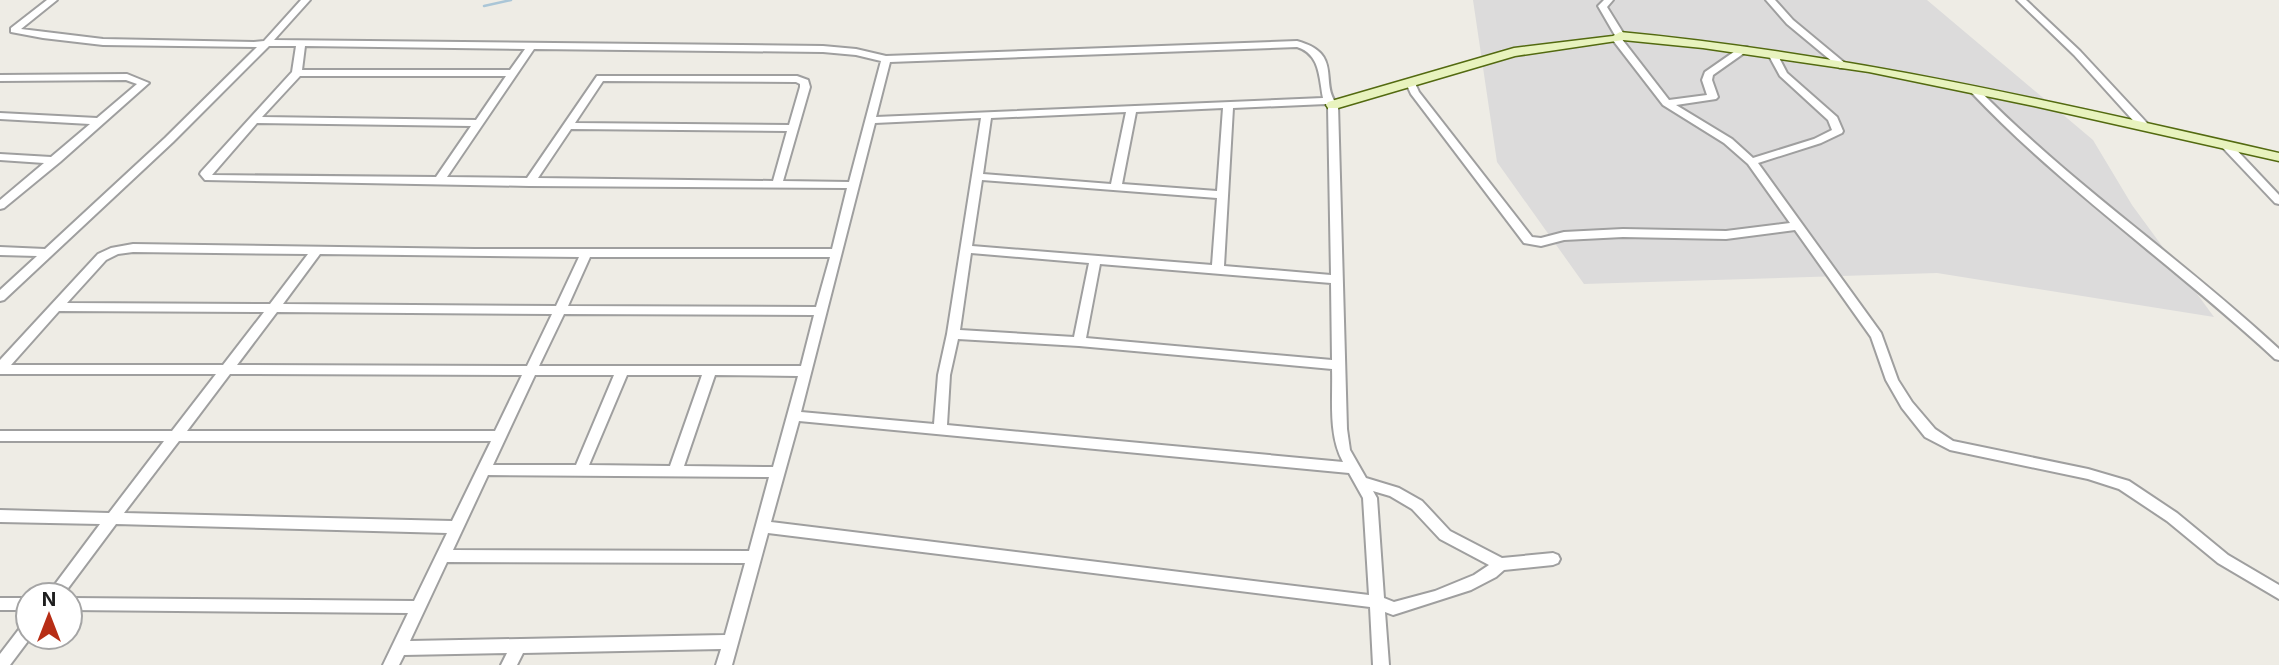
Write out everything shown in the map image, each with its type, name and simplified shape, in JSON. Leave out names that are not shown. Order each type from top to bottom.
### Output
[{"type":"street","points":[[53,0],[9,28],[42,36],[96,41],[823,49],[856,52],[886,59],[1297,44],[1311,47],[1318,53],[1331,103],[1343,450],[1350,468],[1364,483],[1370,498],[1381,665]]},
{"type":"street","points":[[0,297],[169,140],[267,43],[306,0]]},
{"type":"street","points":[[1609,0],[1602,6],[1618,38],[1666,103],[1728,141],[1752,162],[1877,336],[1892,380],[1907,405],[1930,433],[1950,445],[2088,474],[2124,485],[2172,517],[2223,559],[2279,593]]},
{"type":"street","points":[[1770,0],[1790,22],[1843,66]]},
{"type":"street","points":[[2021,0],[2077,53],[2143,125]]},
{"type":"street","points":[[871,120],[1331,103],[1412,83],[1514,52],[1618,38],[1744,49],[1843,66],[2143,125],[2279,157]]},
{"type":"street","points":[[302,44],[297,73],[208,170],[205,174],[209,178],[854,186]]},
{"type":"street","points":[[439,181],[531,46]]},
{"type":"street","points":[[1666,103],[1713,97],[1707,80],[1708,74],[1744,49]]},
{"type":"street","points":[[1752,162],[1770,153],[1821,141],[1838,131],[1833,118],[1783,74],[1773,54]]},
{"type":"street","points":[[724,665],[806,371],[886,59]]},
{"type":"street","points":[[297,73],[513,73]]},
{"type":"street","points":[[529,183],[595,82],[611,76],[797,79],[805,82],[806,87],[777,184]]},
{"type":"street","points":[[0,78],[127,77],[142,80],[144,83],[56,160],[1,203]]},
{"type":"street","points":[[1412,83],[1414,92],[1528,240],[1541,242],[1564,236],[1623,233],[1726,235],[1797,226]]},
{"type":"street","points":[[1974,90],[1999,118],[2137,236],[2216,299],[2279,356]]},
{"type":"street","points":[[1218,268],[1228,106]]},
{"type":"street","points":[[1116,186],[1130,111]]},
{"type":"street","points":[[0,116],[98,121]]},
{"type":"street","points":[[940,430],[944,375],[953,334],[986,117]]},
{"type":"street","points":[[253,120],[479,123]]},
{"type":"street","points":[[566,126],[793,128]]},
{"type":"street","points":[[2226,145],[2279,201]]},
{"type":"street","points":[[0,157],[56,160]]},
{"type":"street","points":[[978,177],[1222,195]]},
{"type":"street","points":[[965,249],[1335,279]]},
{"type":"street","points":[[0,368],[102,257],[115,250],[836,253]]},
{"type":"street","points":[[0,251],[48,253]]},
{"type":"street","points":[[65,581],[317,251]]},
{"type":"street","points":[[391,665],[586,254]]},
{"type":"street","points":[[1079,342],[1095,261]]},
{"type":"street","points":[[56,307],[274,306],[821,311]]},
{"type":"street","points":[[953,334],[1079,342],[1338,365]]},
{"type":"street","points":[[0,368],[225,371],[806,371]]},
{"type":"street","points":[[675,471],[710,371]]},
{"type":"street","points":[[580,471],[622,372]]},
{"type":"street","points":[[793,416],[1350,468]]},
{"type":"street","points":[[0,436],[500,436]]},
{"type":"street","points":[[484,470],[778,472]]},
{"type":"street","points":[[1364,483],[1394,492],[1417,505],[1445,536],[1500,564],[1553,559]]},
{"type":"street","points":[[0,516],[456,527]]},
{"type":"street","points":[[763,527],[1377,602],[1393,609],[1451,590],[1494,572],[1500,564]]},
{"type":"street","points":[[443,556],[754,557]]},
{"type":"street","points":[[84,604],[418,607]]},
{"type":"street","points":[[399,648],[730,642]]},
{"type":"street","points":[[509,665],[518,646]]},
{"type":"street","points":[[1,665],[14,648]]},
{"type":"shaded area","points":[[1473,0],[1927,0],[2093,140],[2132,205],[2214,317],[1937,273],[1584,284],[1497,162]]},
{"type":"waterway","points":[[484,6],[511,0]]}]
